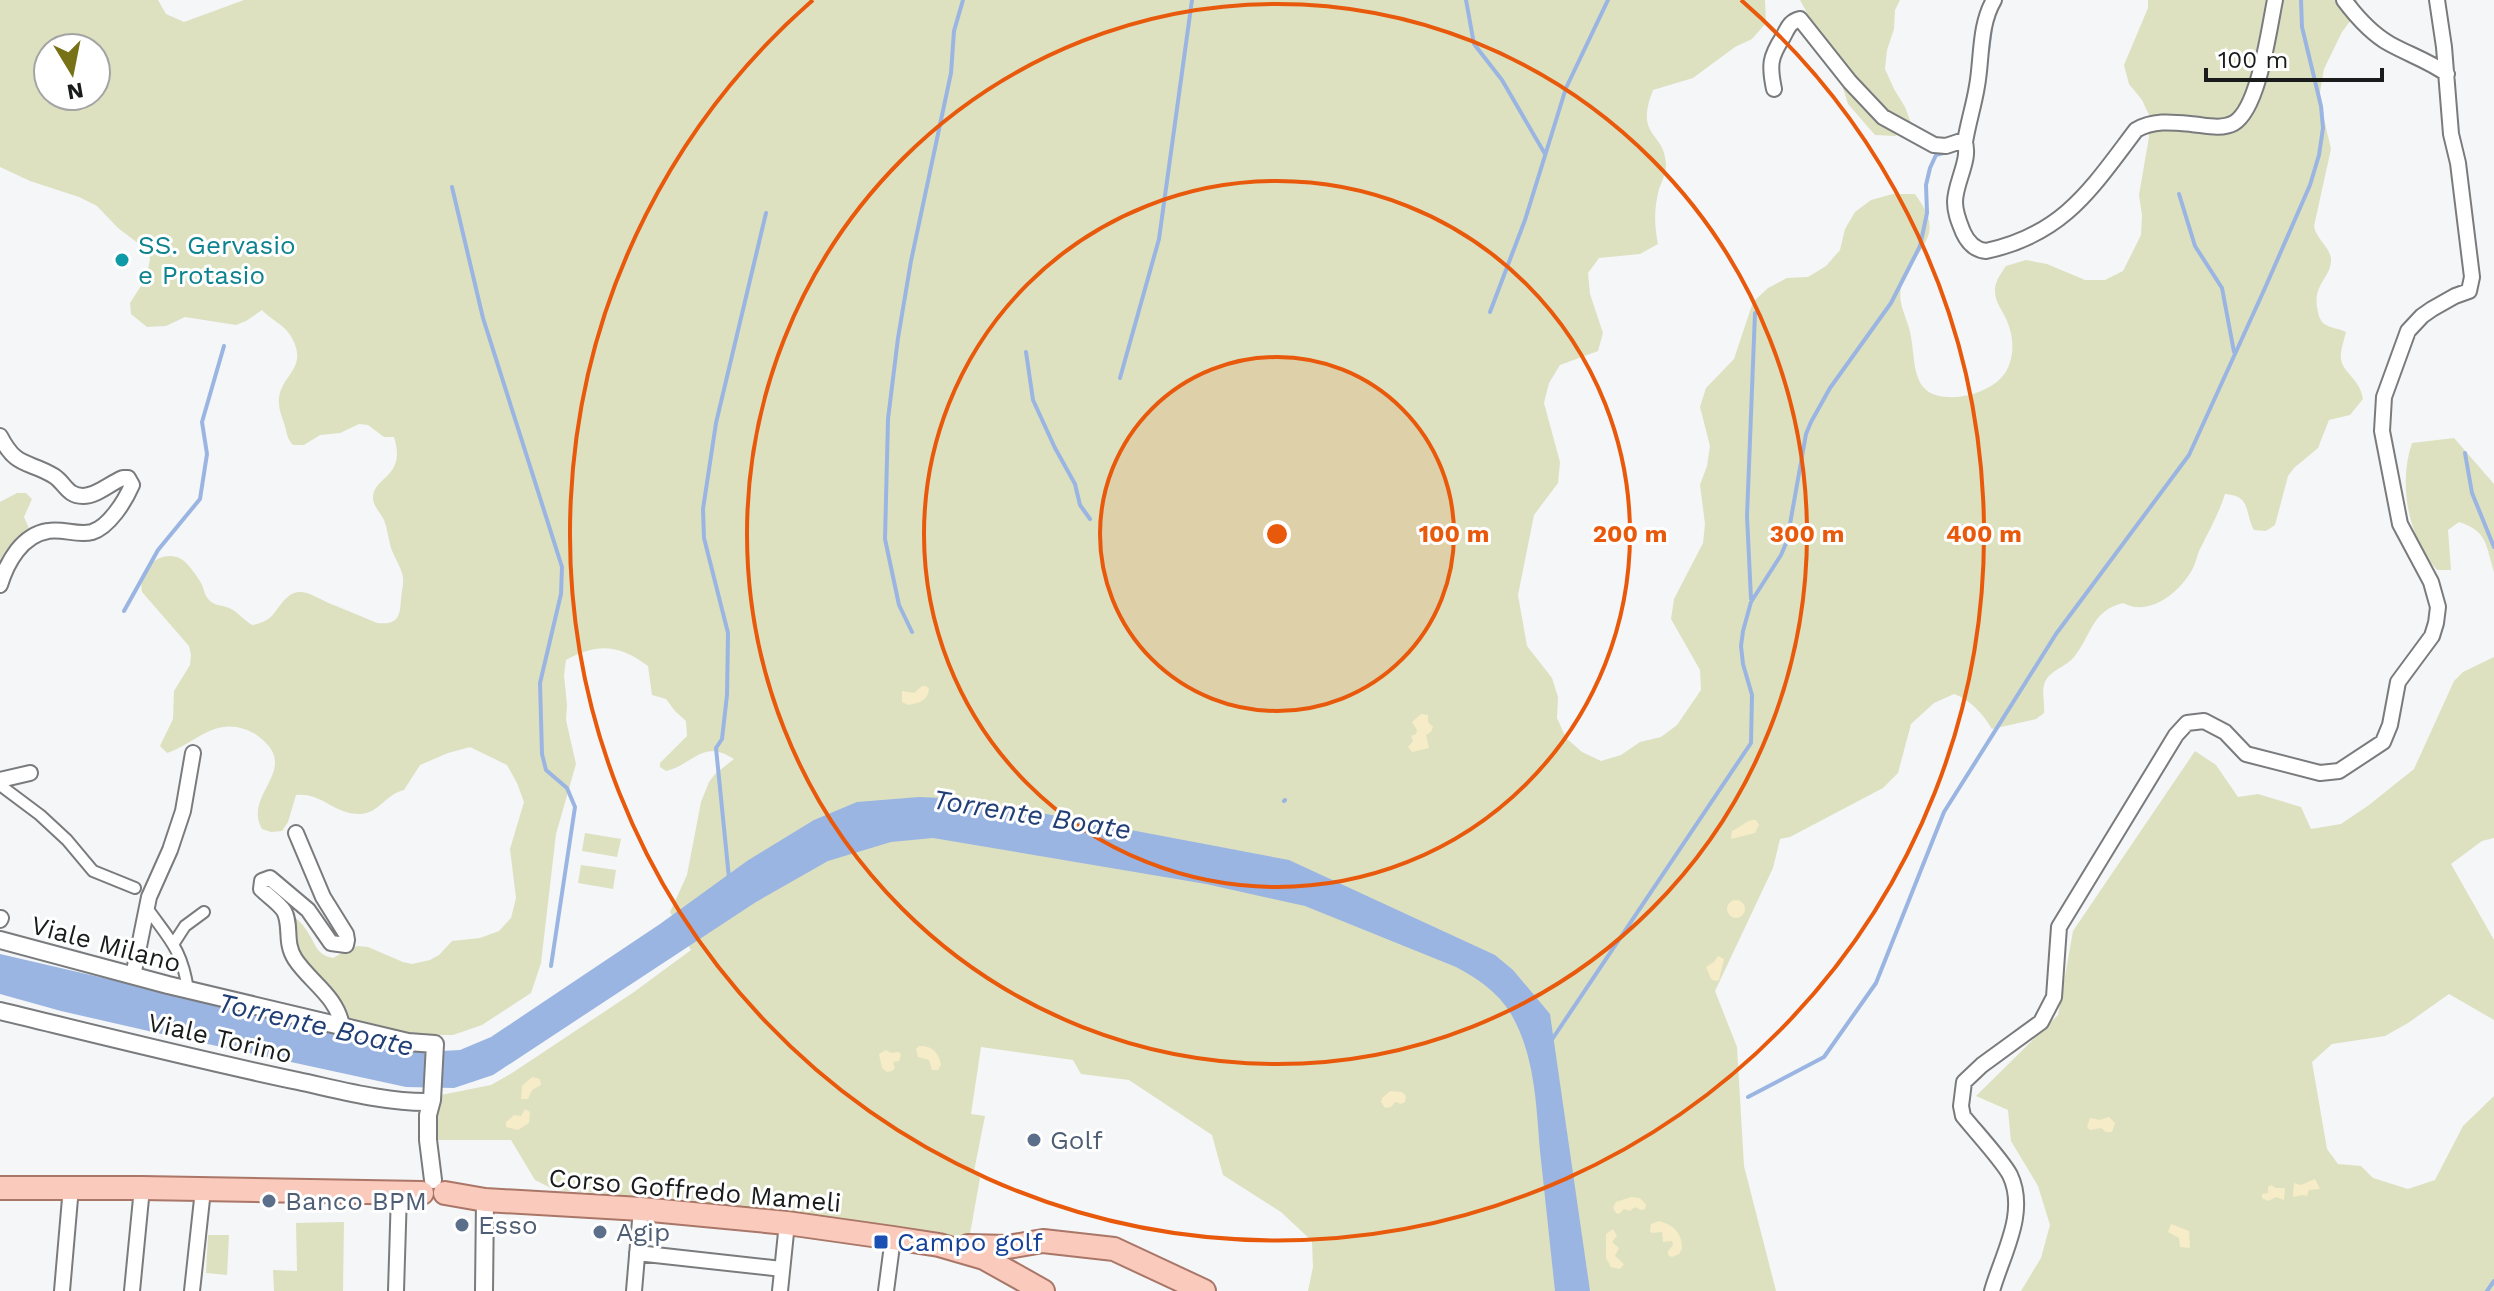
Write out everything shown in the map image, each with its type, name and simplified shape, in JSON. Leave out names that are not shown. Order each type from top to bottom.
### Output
[{"type":"main road","name":"Corso Goffredo Mameli","points":[[0,1188],[399,1193],[433,1189],[485,1200],[641,1209],[787,1223],[939,1245],[984,1258],[1005,1257],[1043,1291]]},
{"type":"main road","points":[[1005,1257],[1043,1241],[1114,1249],[1204,1291]]},
{"type":"street","points":[[1994,0],[1981,48],[1965,158],[1955,200],[1957,218],[1966,238],[1976,248],[1986,251],[2030,236],[2053,224],[2077,205],[2136,130],[2144,125],[2155,122],[2222,127],[2242,116],[2253,100],[2275,0]]},
{"type":"street","points":[[2344,0],[2386,42],[2429,61],[2447,74]]},
{"type":"street","points":[[1992,1291],[2006,1254],[2016,1201],[2010,1175],[1963,1116],[1964,1082],[2041,1022],[2054,997],[2059,927],[2176,735],[2187,723],[2204,721],[2225,732],[2246,754],[2320,773],[2339,771],[2383,742],[2390,725],[2398,682],[2432,636],[2438,607],[2431,582],[2400,524],[2382,431],[2384,397],[2408,331],[2432,309],[2469,291],[2472,277],[2458,163],[2451,134],[2437,0]]},
{"type":"street","points":[[1774,89],[1770,71],[1773,51],[1790,23],[1800,19],[1850,82],[1883,117],[1934,145],[1965,142]]},
{"type":"street","points":[[0,436],[25,465],[58,478],[68,492],[76,496],[93,495],[123,478],[128,478],[132,485],[114,515],[99,529],[80,534],[48,531],[25,542],[12,556],[0,585]]},
{"type":"street","points":[[133,976],[148,902],[179,824],[193,753]]},
{"type":"street","points":[[0,782],[30,773]]},
{"type":"street","points":[[0,782],[58,831],[93,871],[135,888],[148,902],[174,943],[183,964],[188,990]]},
{"type":"street","points":[[296,833],[323,897],[346,934],[346,945],[331,943],[308,910],[270,878],[262,881],[261,889],[283,909],[287,919],[289,949],[297,963],[320,985],[340,1017],[342,1026]]},
{"type":"street","points":[[174,943],[185,926],[204,912]]},
{"type":"street","name":"Viale Milano","points":[[0,940],[188,990],[408,1042],[435,1044],[431,1101]]},
{"type":"street","name":"Viale Torino","points":[[0,1011],[269,1075],[346,1091],[417,1102],[431,1101]]},
{"type":"street","points":[[431,1101],[428,1140],[433,1189]]},
{"type":"street","points":[[62,1291],[71,1187]]},
{"type":"street","points":[[132,1291],[142,1188]]},
{"type":"street","points":[[192,1291],[203,1190]]},
{"type":"street","points":[[396,1291],[399,1193]]},
{"type":"street","points":[[484,1291],[485,1200]]},
{"type":"street","points":[[634,1291],[641,1209]]},
{"type":"street","points":[[780,1291],[787,1223]]},
{"type":"street","points":[[886,1291],[893,1238]]},
{"type":"street","points":[[637,1253],[782,1269]]},
{"type":"green space","points":[[0,0],[158,0],[166,14],[184,22],[244,0],[1765,0],[1766,23],[1752,39],[1735,47],[1693,78],[1653,90],[1648,106],[1648,126],[1661,145],[1666,165],[1655,210],[1658,244],[1640,254],[1599,258],[1588,273],[1590,294],[1603,333],[1598,351],[1560,365],[1549,383],[1544,403],[1560,462],[1558,483],[1534,515],[1518,595],[1527,646],[1552,678],[1558,697],[1557,718],[1566,738],[1582,752],[1601,761],[1621,755],[1640,742],[1661,737],[1677,725],[1701,690],[1700,670],[1671,619],[1674,599],[1703,543],[1705,524],[1700,485],[1710,446],[1700,407],[1706,388],[1734,359],[1753,302],[1768,288],[1787,278],[1808,277],[1826,266],[1840,250],[1845,229],[1855,212],[1871,200],[1893,194],[1915,194],[1924,207],[1930,227],[1924,246],[1903,280],[1900,293],[1917,376],[1929,392],[1941,396],[1968,395],[1997,382],[2006,372],[2012,351],[2010,328],[1995,293],[2006,266],[2026,260],[2047,264],[2085,280],[2105,280],[2123,271],[2141,235],[2139,195],[2150,117],[2129,84],[2124,65],[2148,8],[2148,0],[2357,0],[2359,9],[2342,32],[2324,69],[2319,98],[2331,149],[2314,226],[2331,259],[2317,295],[2318,314],[2326,325],[2346,332],[2341,359],[2359,386],[2363,399],[2350,415],[2329,420],[2318,448],[2288,476],[2275,525],[2266,531],[2254,530],[2240,498],[2225,494],[2193,567],[2179,587],[2153,605],[2133,607],[2123,603],[2104,612],[2074,657],[2045,682],[2044,713],[2036,719],[1992,729],[1976,708],[1954,694],[1934,703],[1911,724],[1898,773],[1883,788],[1790,837],[1780,839],[1773,868],[1715,991],[1737,1047],[1744,1166],[1776,1291],[1308,1291],[1313,1267],[1312,1241],[1281,1212],[1223,1175],[1212,1135],[1129,1080],[1081,1074],[1073,1060],[981,1047],[971,1114],[985,1116],[974,1171],[980,1178],[970,1234],[965,1237],[700,1205],[699,1201],[555,1190],[535,1180],[511,1140],[434,1140],[441,1095],[491,1085],[512,1073],[691,950],[670,912],[687,875],[701,802],[709,782],[734,759],[723,753],[706,752],[666,771],[660,763],[687,736],[686,721],[666,699],[652,695],[648,666],[628,654],[608,648],[588,650],[566,660],[566,720],[576,764],[556,834],[541,963],[531,993],[482,1025],[453,1035],[411,1035],[352,1022],[343,1016],[315,974],[279,934],[278,915],[288,912],[293,916],[327,957],[333,958],[358,946],[412,964],[439,955],[452,941],[480,938],[499,931],[511,918],[516,898],[510,849],[524,802],[517,783],[507,765],[470,747],[420,765],[404,790],[367,813],[343,811],[313,797],[296,795],[282,831],[262,829],[258,816],[259,804],[274,771],[275,760],[270,748],[258,736],[237,727],[227,727],[208,731],[167,753],[160,746],[173,719],[174,691],[190,665],[191,655],[189,646],[142,592],[141,584],[152,563],[165,556],[173,556],[192,570],[209,600],[230,608],[252,625],[271,617],[290,595],[300,592],[377,623],[392,622],[400,610],[403,578],[384,520],[373,498],[374,491],[396,461],[394,437],[384,437],[368,425],[359,424],[340,433],[320,435],[304,445],[293,445],[279,401],[281,390],[296,365],[297,350],[283,327],[262,310],[236,325],[185,317],[166,326],[147,327],[131,314],[130,303],[146,278],[150,259],[147,250],[118,228],[97,206],[0,167]]},
{"type":"green space","points":[[1800,0],[1900,0],[1895,10],[1885,69],[1912,126],[1895,136],[1875,135],[1848,104],[1836,66]]},
{"type":"green space","points":[[2454,438],[2494,484],[2494,572],[2481,535],[2459,522],[2448,530],[2451,570],[2437,570],[2419,542],[2408,510],[2406,475],[2412,443]]},
{"type":"green space","points":[[17,493],[26,493],[32,499],[24,517],[31,533],[8,548],[0,562],[0,502]]},
{"type":"green space","points":[[2494,657],[2494,838],[2482,841],[2451,864],[2494,940],[2494,1020],[2449,994],[2385,1036],[2332,1044],[2312,1062],[2327,1149],[2338,1164],[2361,1166],[2373,1178],[2408,1189],[2435,1180],[2463,1126],[2494,1096],[2494,1291],[2021,1291],[2041,1258],[2050,1225],[2038,1186],[2011,1141],[2008,1110],[1976,1096],[2058,1015],[2073,931],[2195,751],[2216,765],[2238,797],[2258,794],[2301,807],[2311,829],[2341,824],[2414,769],[2454,681],[2463,672]]},
{"type":"green space","points":[[585,833],[621,839],[617,857],[582,851]]},
{"type":"green space","points":[[581,865],[616,870],[613,889],[578,883]]},
{"type":"green space","points":[[344,1222],[343,1291],[274,1291],[273,1270],[297,1271],[296,1223]]},
{"type":"green space","points":[[208,1235],[229,1235],[227,1275],[206,1273]]},
{"type":"sand","points":[[922,686],[929,689],[925,699],[908,705],[902,702],[902,691],[914,693]]},
{"type":"sand","points":[[1421,714],[1428,715],[1428,722],[1433,727],[1426,735],[1429,748],[1412,752],[1408,747],[1413,741],[1411,736],[1417,730],[1412,722]]},
{"type":"sand","points":[[1756,820],[1759,825],[1755,833],[1731,839],[1732,831]]},
{"type":"sand","points":[[1736,900],[1745,909],[1736,918],[1727,909]]},
{"type":"sand","points":[[1718,956],[1724,959],[1719,980],[1715,981],[1706,967]]},
{"type":"sand","points":[[919,1046],[931,1048],[937,1053],[941,1065],[938,1070],[932,1070],[929,1060],[918,1057],[916,1049]]},
{"type":"sand","points":[[886,1050],[901,1055],[899,1061],[893,1062],[895,1068],[887,1072],[882,1068],[879,1054]]},
{"type":"sand","points":[[532,1077],[540,1079],[541,1085],[532,1090],[528,1099],[521,1099],[522,1086]]},
{"type":"sand","points":[[1390,1091],[1402,1092],[1406,1096],[1405,1102],[1395,1102],[1385,1108],[1382,1098]]},
{"type":"sand","points":[[525,1109],[530,1112],[529,1123],[518,1130],[506,1127],[506,1122],[514,1115],[521,1116]]},
{"type":"sand","points":[[2109,1117],[2115,1123],[2112,1132],[2087,1127],[2090,1118],[2100,1120]]},
{"type":"sand","points":[[2315,1179],[2320,1189],[2309,1190],[2307,1196],[2293,1197],[2294,1183],[2301,1185]]},
{"type":"sand","points":[[2271,1185],[2285,1188],[2284,1200],[2276,1197],[2268,1201],[2262,1198]]},
{"type":"sand","points":[[1631,1197],[1640,1198],[1646,1205],[1645,1209],[1635,1207],[1616,1213],[1613,1208],[1616,1202]]},
{"type":"sand","points":[[1659,1221],[1673,1227],[1679,1234],[1682,1249],[1679,1254],[1668,1255],[1672,1241],[1663,1242],[1662,1232],[1650,1231],[1651,1224]]},
{"type":"sand","points":[[2171,1224],[2189,1231],[2190,1248],[2180,1247],[2179,1238],[2168,1232]]},
{"type":"sand","points":[[1613,1229],[1617,1236],[1612,1242],[1619,1248],[1615,1256],[1624,1264],[1620,1269],[1611,1267],[1606,1258],[1606,1234]]},
{"type":"water","name":"Torrente Boate","points":[[919,797],[967,799],[1289,860],[1495,955],[1513,970],[1550,1014],[1590,1291],[1555,1291],[1530,1063],[1519,1030],[1500,999],[1480,981],[1456,967],[1305,906],[1206,884],[933,838],[891,842],[828,861],[756,902],[493,1075],[454,1088],[406,1087],[61,1011],[0,994],[0,954],[424,1052],[460,1050],[491,1037],[660,924],[747,861],[814,820],[857,802]]},
{"type":"waterway","points":[[912,632],[899,605],[885,539],[888,419],[911,261],[951,73],[954,31],[963,0]]},
{"type":"waterway","points":[[1120,378],[1159,239],[1192,0]]},
{"type":"waterway","points":[[1466,0],[1474,44],[1502,80],[1545,154]]},
{"type":"waterway","points":[[1490,312],[1525,220],[1566,88],[1608,0]]},
{"type":"waterway","points":[[1748,1097],[1824,1057],[1876,983],[1944,812],[2056,634],[2189,455],[2310,185],[2319,155],[2323,128],[2321,106],[2302,27],[2301,0]]},
{"type":"waterway","points":[[1988,51],[1991,28]]},
{"type":"waterway","points":[[1551,1041],[1751,743],[1752,695],[1743,664],[1743,631],[1751,602],[1787,541],[1806,434],[1830,388],[1891,303],[1920,246],[1927,213],[1926,185],[1930,168],[1936,155],[1947,152]]},
{"type":"waterway","points":[[452,187],[483,318],[562,567],[561,594],[540,683],[542,754],[546,770],[567,788],[575,807],[551,966]]},
{"type":"waterway","points":[[2179,194],[2195,246],[2222,288],[2234,352]]},
{"type":"waterway","points":[[729,878],[716,748],[722,739],[727,695],[728,633],[704,538],[703,509],[716,423],[766,213]]},
{"type":"waterway","points":[[1751,599],[1747,516],[1755,313]]},
{"type":"waterway","points":[[124,611],[158,550],[200,499],[207,454],[202,422],[224,346]]},
{"type":"waterway","points":[[1026,352],[1033,400],[1075,484],[1080,505],[1090,519]]},
{"type":"waterway","points":[[2465,453],[2472,493],[2494,547]]},
{"type":"waterway","points":[[2487,1291],[2494,1281]]},
{"type":"place","name":"SS. Gervasio e Protasio","points":[[122,260]]},
{"type":"place","name":"Golf","points":[[1034,1140]]},
{"type":"place","name":"Banco BPM","points":[[269,1201]]},
{"type":"place","name":"Esso","points":[[462,1225]]},
{"type":"place","name":"Agip","points":[[600,1232]]},
{"type":"place","name":"Campo golf","points":[[881,1242]]}]
